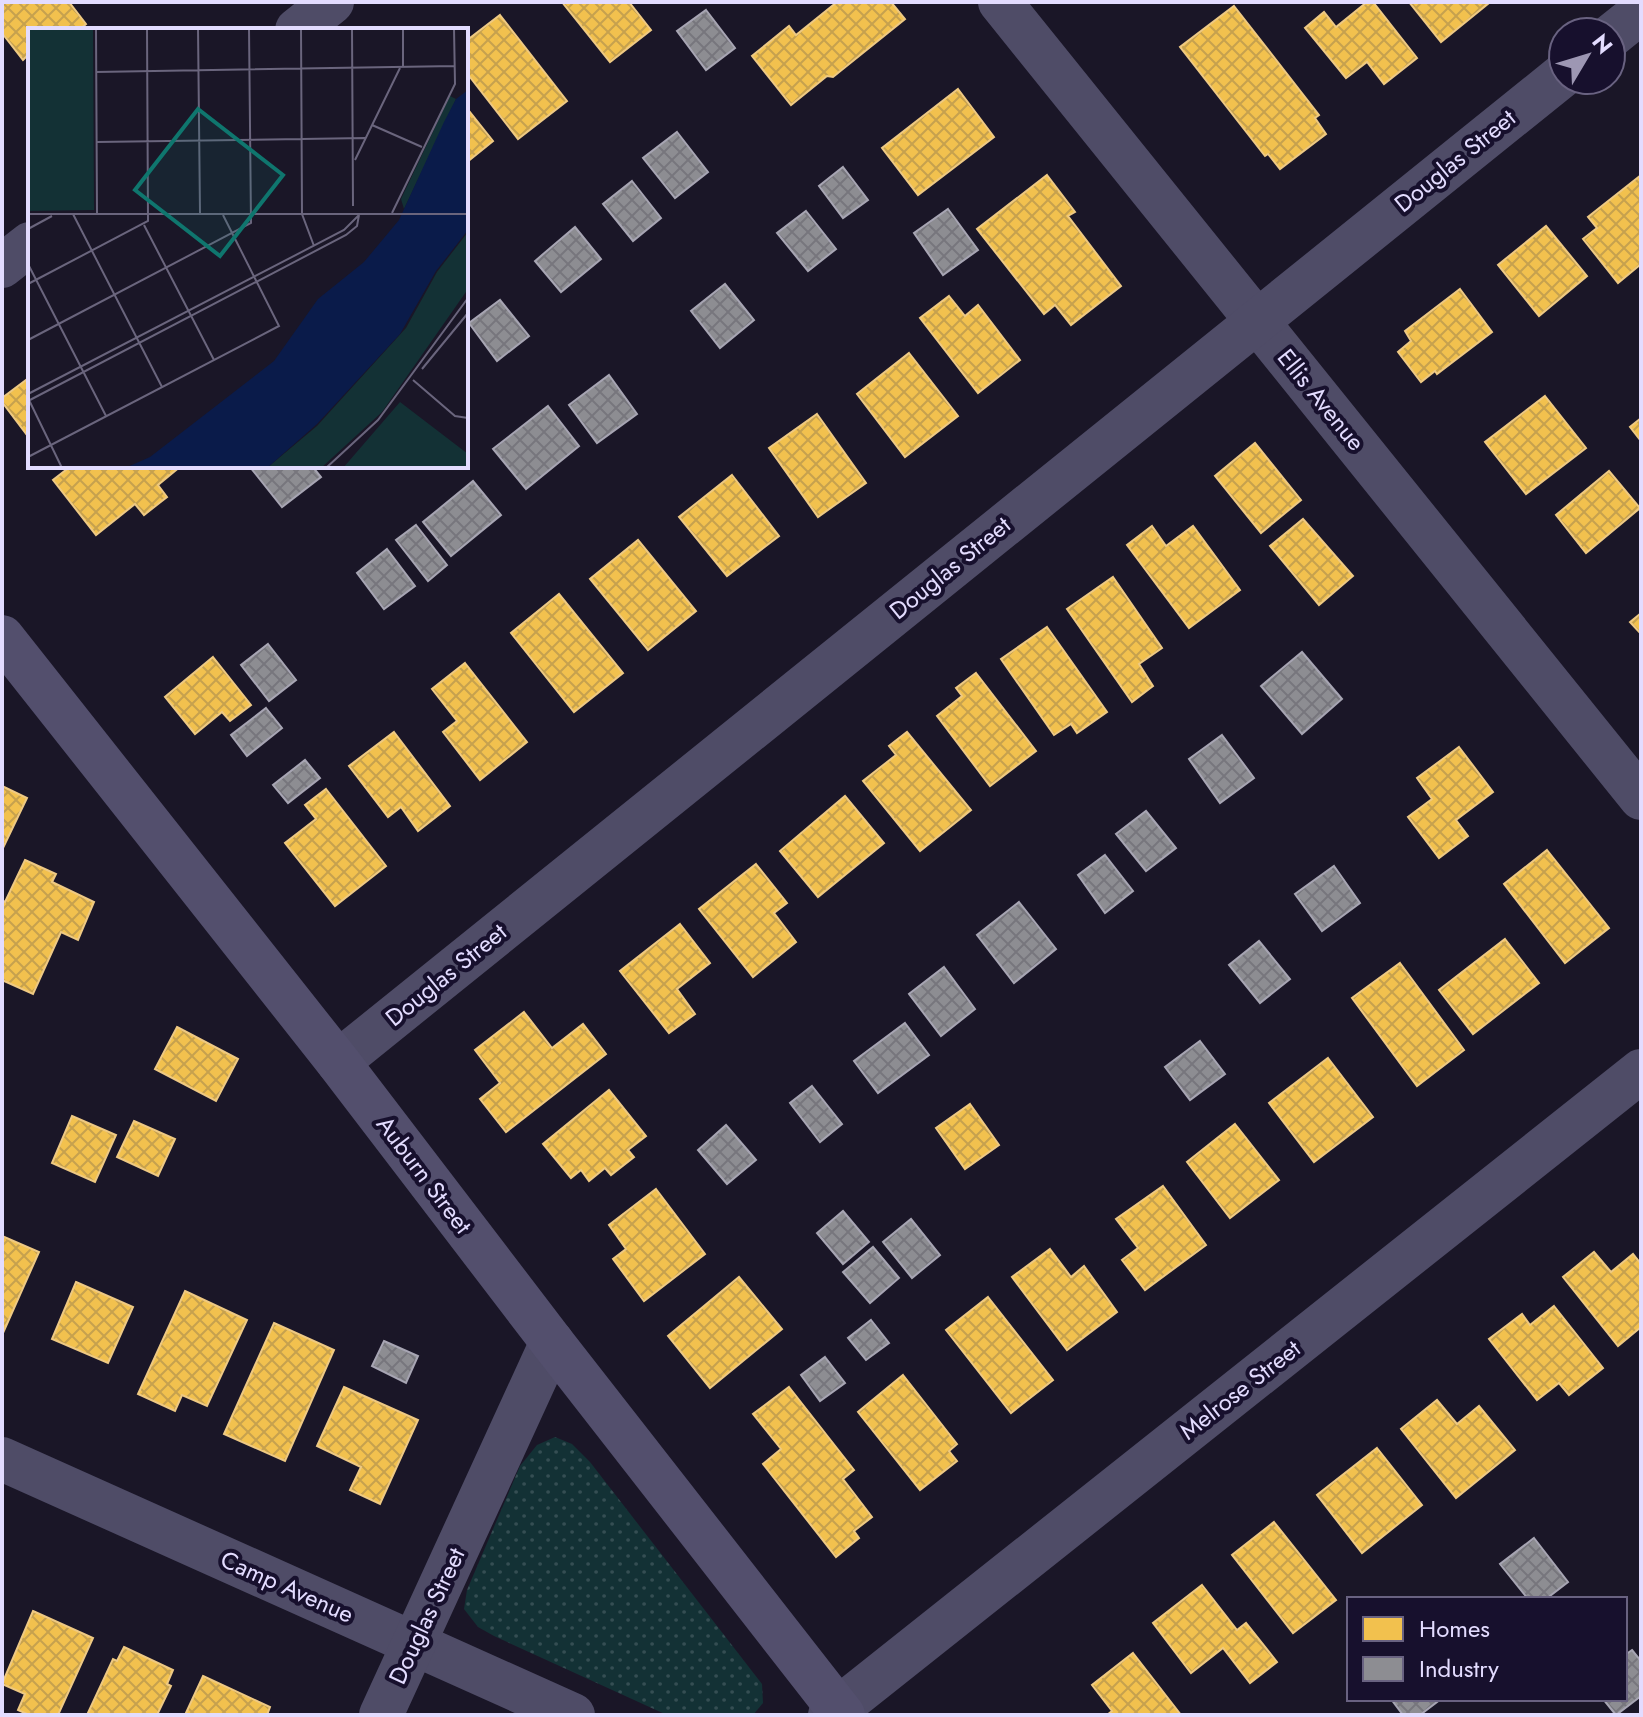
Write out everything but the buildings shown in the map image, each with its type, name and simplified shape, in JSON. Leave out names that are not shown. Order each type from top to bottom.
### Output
[{"type":"main road","name":"Auburn Street","points":[[2,637],[338,1062],[837,1713]]},
{"type":"street","points":[[300,28],[332,2]]},
{"type":"street","name":"Ellis Avenue","points":[[1000,2],[1641,798]]},
{"type":"street","name":"Douglas Street","points":[[338,1062],[1547,88]]},
{"type":"street","points":[[2,266],[28,246]]},
{"type":"street","name":"Melrose Street","points":[[837,1713],[1641,1071]]},
{"type":"street","name":"Douglas Street","points":[[381,1715],[552,1342]]},
{"type":"street","name":"Camp Avenue","points":[[2,1459],[573,1715]]},
{"type":"green space","points":[[555,1437],[572,1444],[590,1462],[762,1684],[763,1703],[753,1715],[667,1715],[494,1636],[478,1627],[464,1609],[467,1590],[520,1466],[537,1445]]}]
